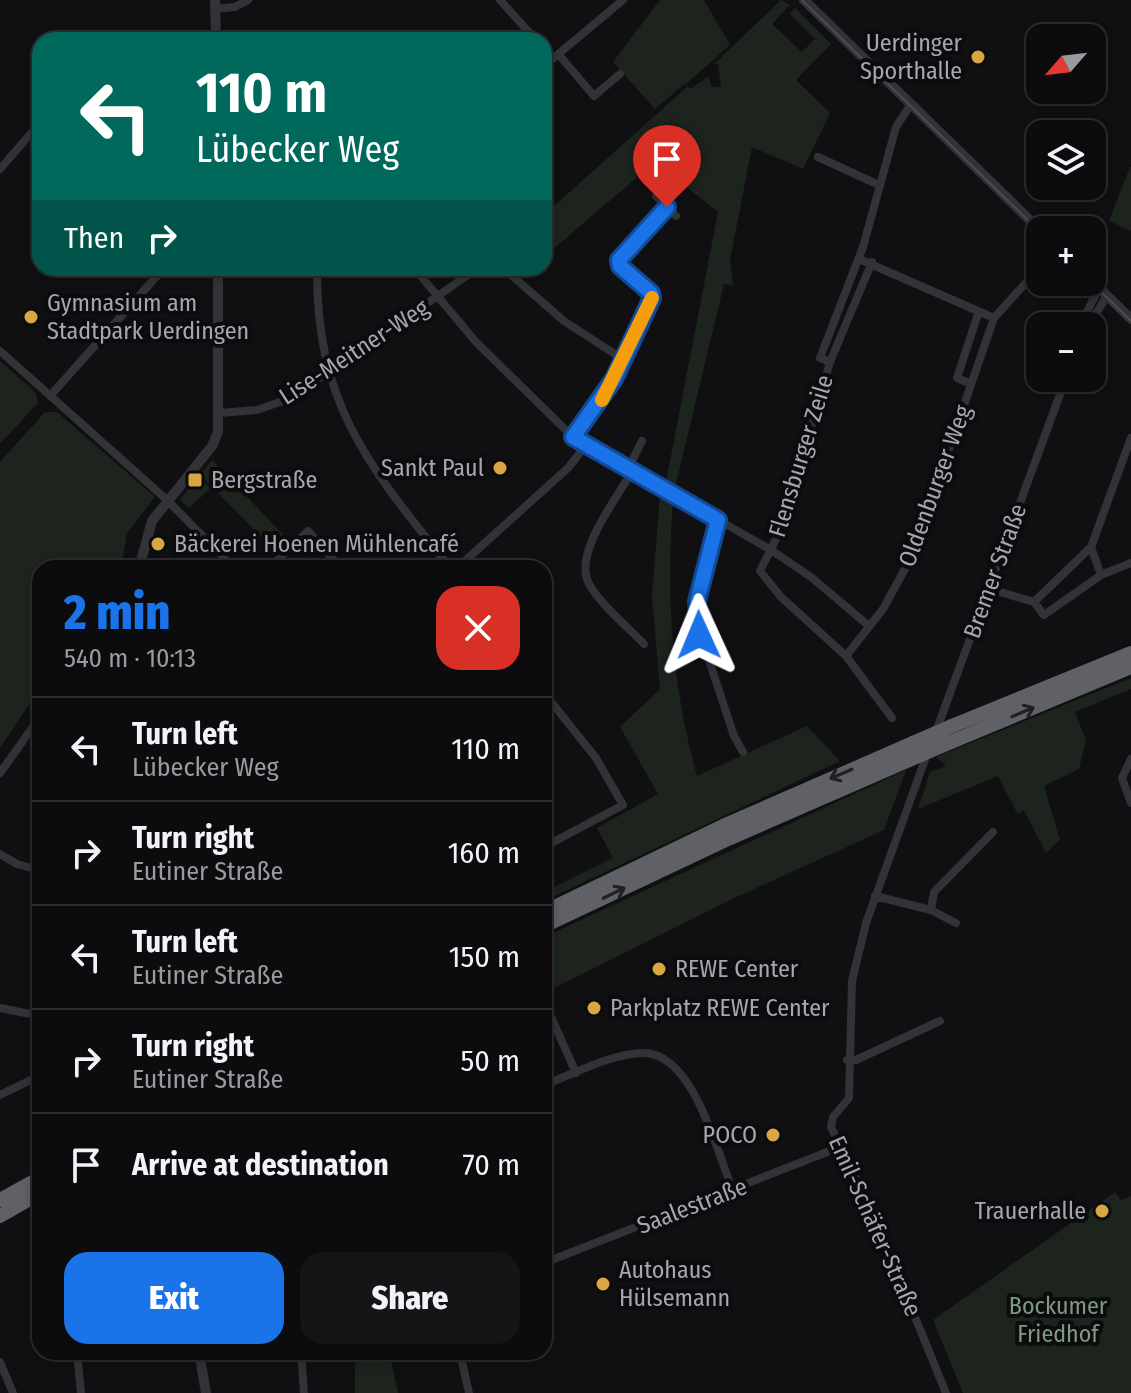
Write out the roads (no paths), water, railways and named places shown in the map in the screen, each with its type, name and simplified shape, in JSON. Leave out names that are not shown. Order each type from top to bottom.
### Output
[{"type":"highway","points":[[552,909],[698,846],[913,743],[1131,653]]},
{"type":"highway","points":[[726,833],[916,762],[951,742],[1131,667]]},
{"type":"highway","points":[[552,922],[698,846]]},
{"type":"highway","points":[[0,1200],[32,1182]]},
{"type":"highway","points":[[0,1216],[32,1198]]},
{"type":"street","points":[[216,32],[215,4],[235,7],[248,0]]},
{"type":"street","points":[[500,0],[529,32]]},
{"type":"street","points":[[552,59],[623,0]]},
{"type":"street","points":[[804,0],[1026,216]]},
{"type":"street","points":[[552,54],[594,96],[620,74]]},
{"type":"street","name":"Flensburger Zeile","points":[[830,362],[820,358],[859,259],[896,127],[911,104]]},
{"type":"street","points":[[0,169],[32,132]]},
{"type":"street","points":[[818,157],[879,185]]},
{"type":"street","points":[[656,196],[676,216]]},
{"type":"street","points":[[573,437],[599,405],[624,360],[652,298],[651,293],[620,266],[619,260],[667,207]]},
{"type":"street","points":[[859,259],[872,262],[994,318]]},
{"type":"street","name":"Flensburger Zeile","points":[[771,550],[783,525],[830,362],[872,262]]},
{"type":"street","points":[[50,396],[157,276]]},
{"type":"street","points":[[141,560],[145,537],[166,499],[212,446],[218,432],[218,276]]},
{"type":"street","points":[[317,276],[320,327],[328,374],[347,425],[372,469],[444,560]]},
{"type":"street","points":[[420,276],[511,379],[573,437],[629,472],[771,550],[811,577],[869,626]]},
{"type":"street","name":"Lise-Meitner-Weg","points":[[220,413],[257,410],[280,403],[328,374],[467,276]]},
{"type":"street","points":[[512,276],[564,321],[624,360]]},
{"type":"street","name":"Oldenburger Weg","points":[[846,656],[869,626],[912,556],[994,318],[1026,283]]},
{"type":"street","points":[[1106,295],[1131,319]]},
{"type":"street","name":"Oldenburger Weg","points":[[971,384],[957,378],[979,311]]},
{"type":"street","points":[[0,351],[166,499],[226,560]]},
{"type":"street","name":"Bremer Straße","points":[[916,762],[1061,392]]},
{"type":"street","points":[[1034,602],[1091,547],[1131,438]]},
{"type":"street","points":[[642,441],[588,548],[586,568],[592,589],[644,644]]},
{"type":"street","points":[[466,560],[568,468],[586,445]]},
{"type":"street","points":[[718,520],[697,601],[697,624],[734,736],[743,752]]},
{"type":"street","points":[[279,560],[308,531],[334,560]]},
{"type":"street","points":[[1091,547],[1101,575]]},
{"type":"street","points":[[771,550],[760,568],[762,576],[846,656],[892,718]]},
{"type":"street","points":[[1000,592],[1034,602],[1044,615],[1101,575],[1131,563]]},
{"type":"street","points":[[552,705],[596,758],[623,805],[552,843]]},
{"type":"street","points":[[0,773],[32,728]]},
{"type":"street","points":[[1131,759],[1122,778],[1131,803]]},
{"type":"street","name":"Emil-Schäfer-Straße","points":[[916,762],[852,981],[847,1060],[849,1098],[833,1117],[831,1127],[875,1219],[946,1393]]},
{"type":"street","points":[[931,910],[934,892],[993,832]]},
{"type":"street","points":[[0,854],[32,868]]},
{"type":"street","points":[[875,896],[931,910],[956,923]]},
{"type":"street","points":[[0,1008],[32,1014]]},
{"type":"street","points":[[552,1019],[576,1073]]},
{"type":"street","points":[[847,1060],[856,1060],[940,1021]]},
{"type":"street","points":[[552,1082],[644,1053],[672,1062],[690,1084],[733,1191]]},
{"type":"street","points":[[0,1095],[32,1079]]},
{"type":"street","name":"Saalestraße","points":[[552,1260],[840,1147]]},
{"type":"street","points":[[78,1360],[81,1393]]},
{"type":"street","points":[[200,1360],[206,1393]]},
{"type":"street","points":[[302,1360],[304,1393]]},
{"type":"street","points":[[462,1360],[469,1393]]},
{"type":"street","points":[[0,1362],[13,1393]]},
{"type":"tram line","points":[[802,0],[1026,218]]},
{"type":"tram line","points":[[1105,296],[1131,321]]},
{"type":"place","name":"Uerdinger Sporthalle","points":[[978,57]]},
{"type":"place","name":"Gymnasium am Stadtpark Uerdingen","points":[[31,317]]},
{"type":"place","name":"Sankt Paul","points":[[500,468]]},
{"type":"place","name":"Bergstraße","points":[[195,480]]},
{"type":"place","name":"Bäckerei Hoenen Mühlencafé","points":[[158,544]]},
{"type":"place","name":"REWE Center","points":[[659,969]]},
{"type":"place","name":"Parkplatz REWE Center","points":[[594,1008]]},
{"type":"place","name":"POCO","points":[[773,1135]]},
{"type":"place","name":"Trauerhalle","points":[[1102,1211]]},
{"type":"place","name":"Autohaus Hülsemann","points":[[603,1284]]},
{"type":"park label","name":"Bockumer Friedhof","points":[[1058,1320]]}]
